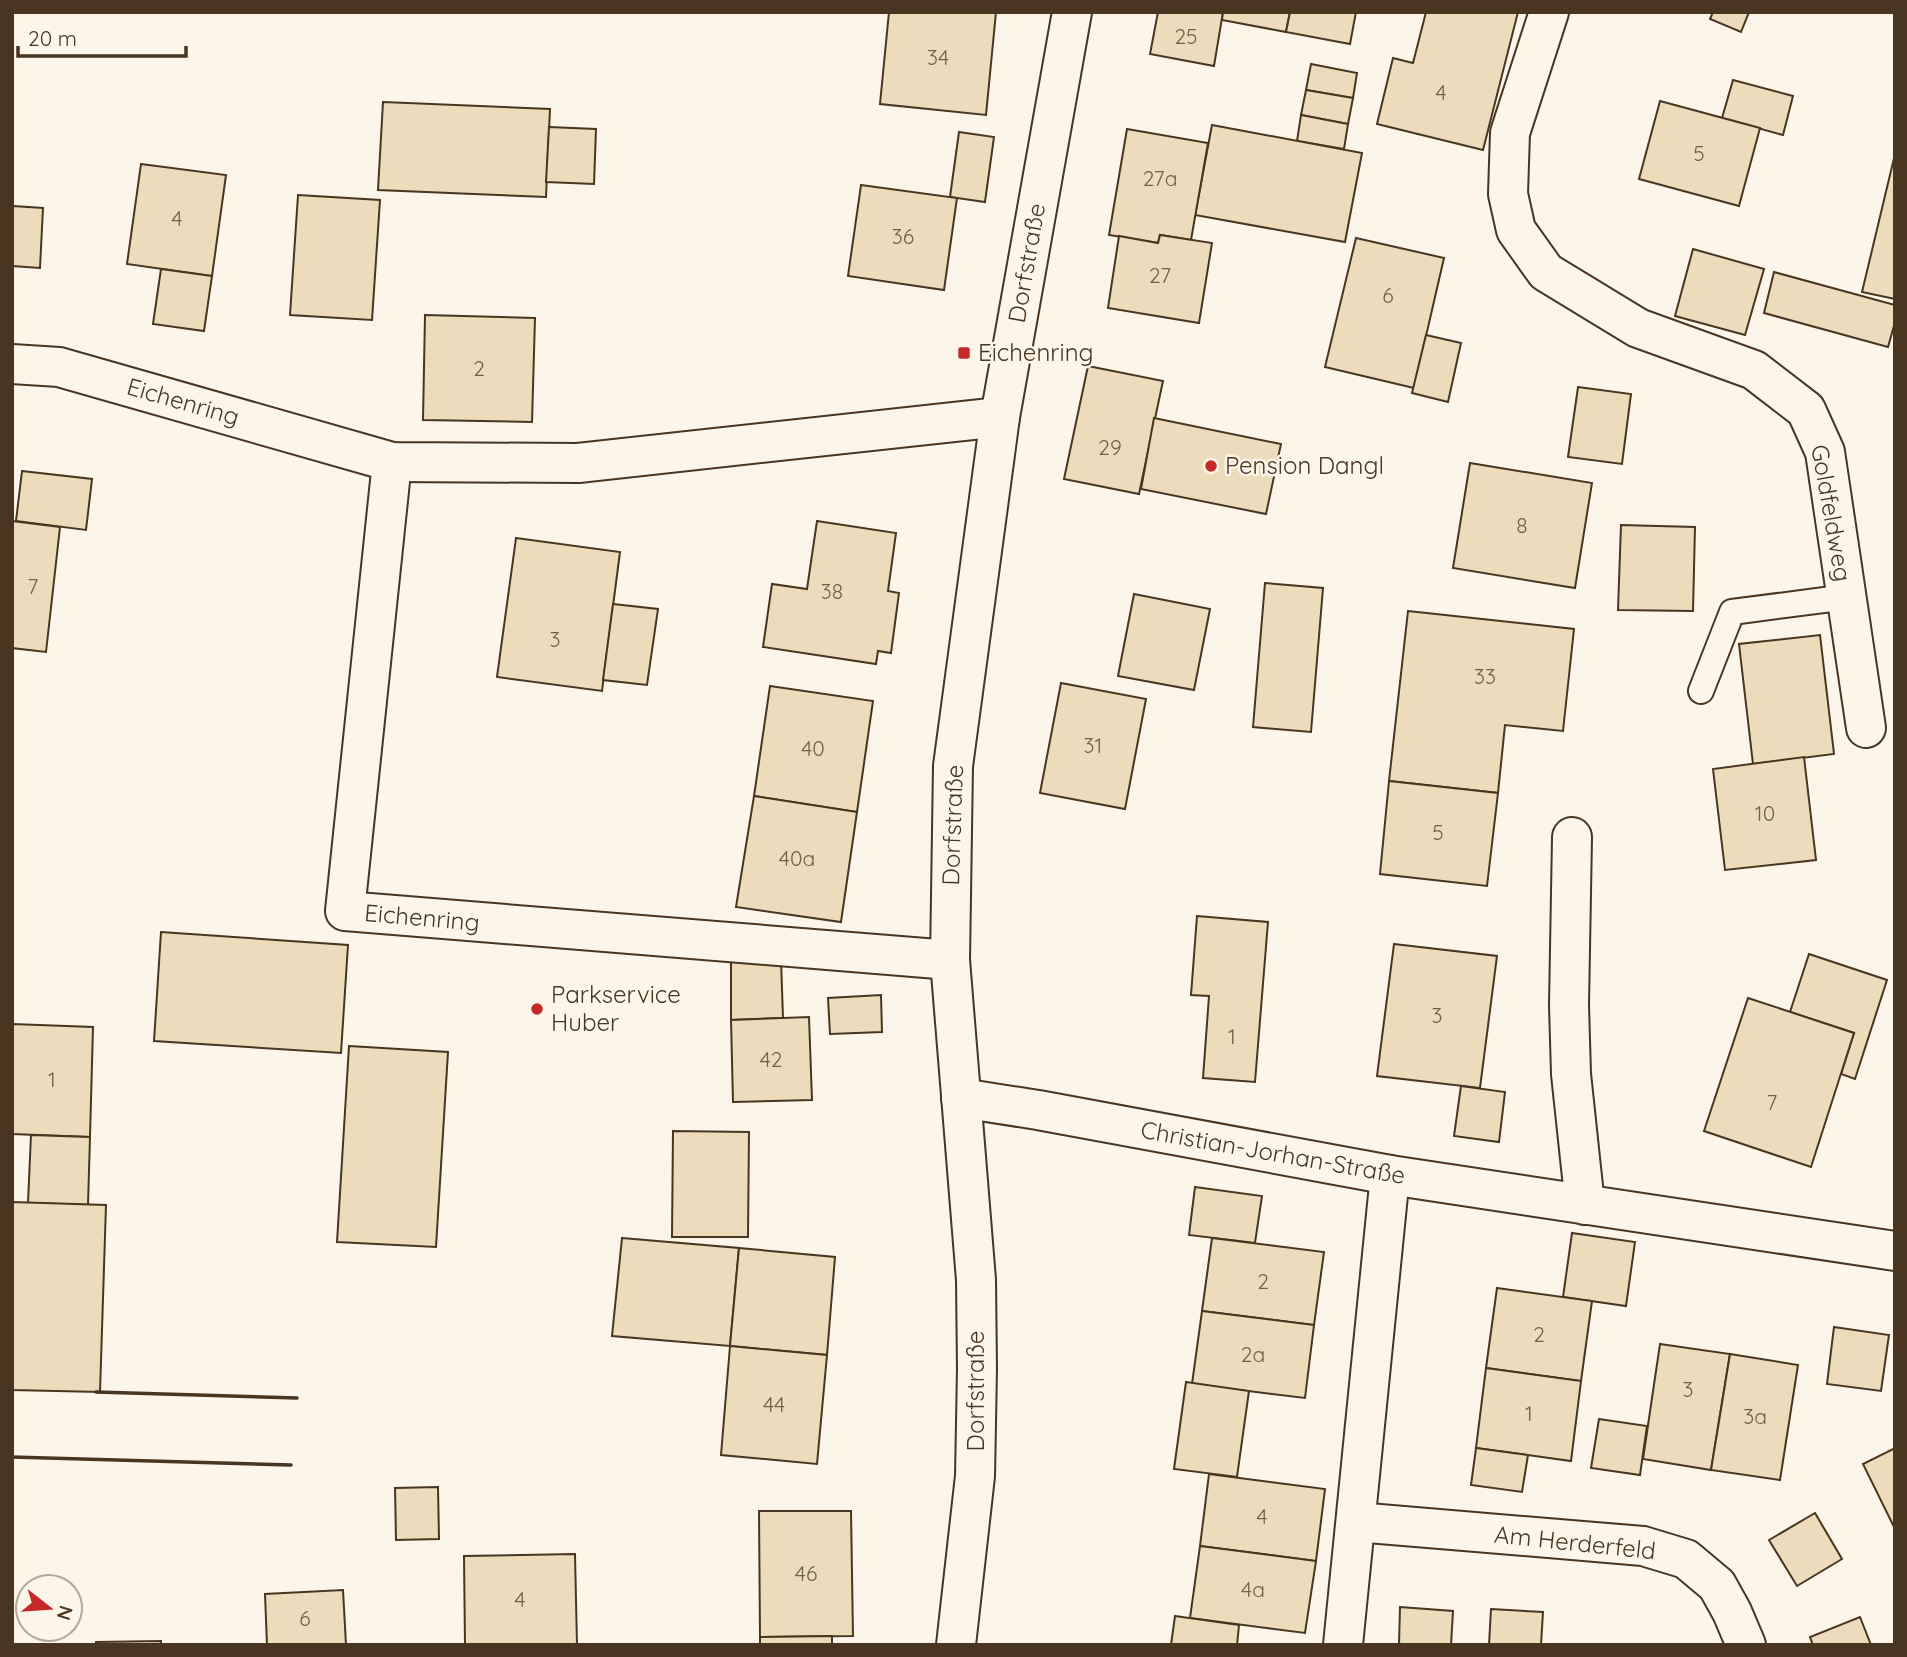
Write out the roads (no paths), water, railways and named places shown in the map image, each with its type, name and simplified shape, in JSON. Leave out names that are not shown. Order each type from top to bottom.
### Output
[{"type":"street","name":"Dorfstraße","points":[[956,1645],[975,1476],[976,1280],[950,960],[953,766],[1000,416],[1072,12]]},
{"type":"street","name":"Goldfeldweg","points":[[1549,12],[1510,133],[1508,194],[1516,230],[1546,272],[1638,328],[1754,370],[1806,411],[1825,452],[1866,728]]},
{"type":"street","name":"Eichenring","points":[[12,364],[59,367],[392,462],[578,463],[1000,416]]},
{"type":"street","name":"Eichenring","points":[[392,462],[345,911],[950,960]]},
{"type":"street","points":[[1572,837],[1569,1005],[1572,1074],[1585,1205]]},
{"type":"street","name":"Christian-Jorhan-Straße","points":[[961,1098],[1390,1175],[1895,1251]]},
{"type":"street","points":[[1343,1645],[1390,1175]]},
{"type":"street","name":"Am Herderfeld","points":[[1356,1522],[1643,1546],[1686,1559],[1717,1585],[1746,1645]]},
{"type":"lane","points":[[1701,691],[1732,612],[1847,597]]},
{"type":"place","name":"Eichenring","points":[[964,353]]},
{"type":"place","name":"Pension Dangl","points":[[1211,466]]},
{"type":"place","name":"Parkservice Huber","points":[[537,1009]]}]
